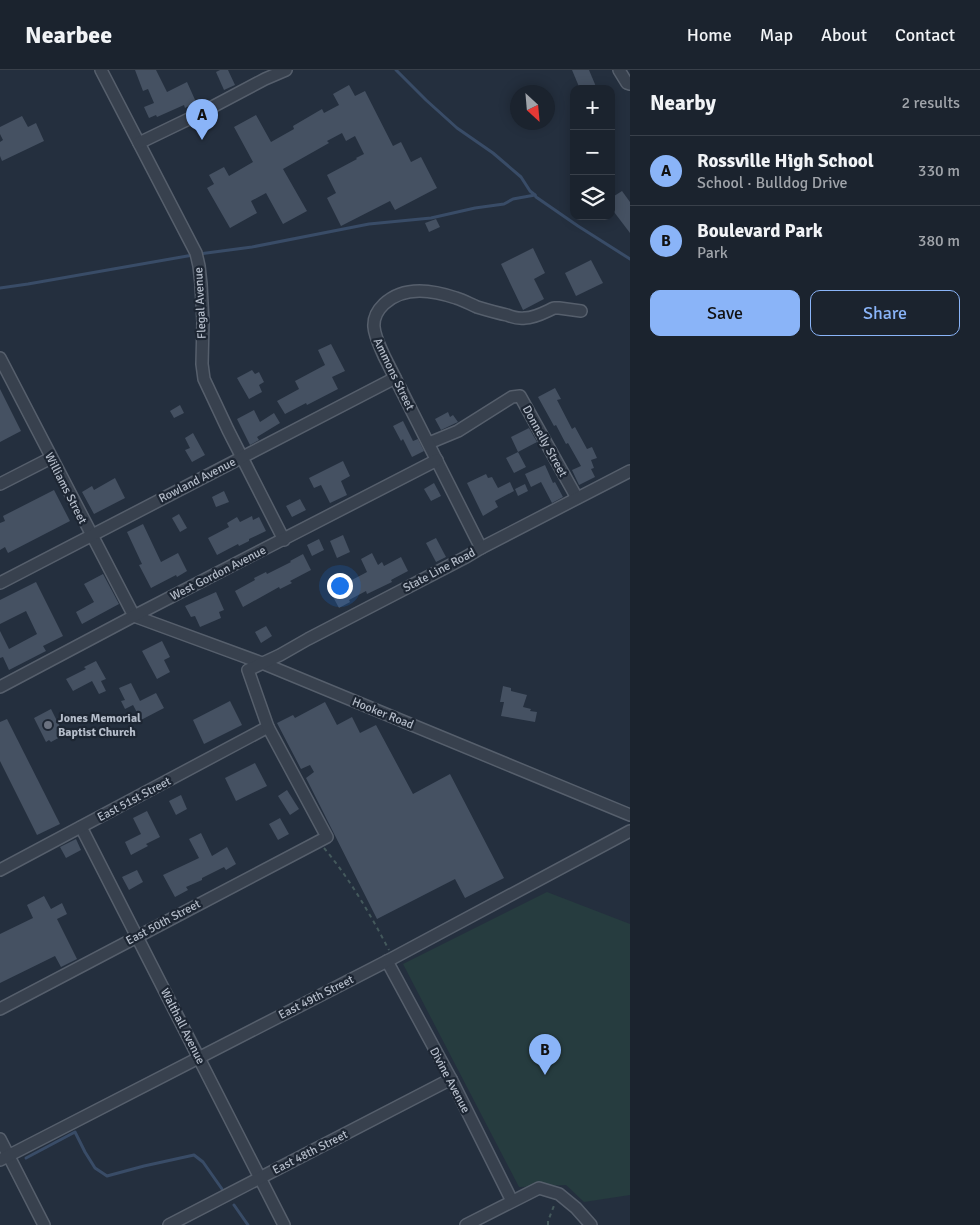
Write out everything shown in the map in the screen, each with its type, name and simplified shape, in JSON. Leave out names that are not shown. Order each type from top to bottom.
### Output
[{"type":"street","name":"Flegal Avenue","points":[[100,70],[196,253],[201,284],[203,322],[202,364],[204,379],[241,457],[284,540]]},
{"type":"street","points":[[139,143],[197,115],[263,75],[286,70]]},
{"type":"street","points":[[619,70],[627,83],[630,84]]},
{"type":"street","name":"Ammons Street","points":[[480,548],[374,334],[374,324],[380,309],[385,303],[396,296],[408,291],[421,290],[455,297],[478,307],[516,318],[526,319],[554,308],[581,312]]},
{"type":"street","name":"Williams Street","points":[[0,358],[134,616]]},
{"type":"street","name":"Rowland Avenue","points":[[0,583],[395,378]]},
{"type":"street","name":"Donnelly Street","points":[[429,444],[458,430],[512,397],[520,396],[577,498]]},
{"type":"street","points":[[0,484],[51,458]]},
{"type":"street","name":"West Gordon Avenue","points":[[0,687],[437,460]]},
{"type":"street","name":"State Line Road","points":[[268,727],[248,670],[630,471]]},
{"type":"street","name":"Hooker Road","points":[[134,616],[262,663],[630,814]]},
{"type":"street","name":"East 51st Street","points":[[0,870],[268,727]]},
{"type":"street","name":"East 50th Street","points":[[0,1009],[327,837],[268,727]]},
{"type":"street","name":"Walthall Avenue","points":[[81,827],[284,1225]]},
{"type":"street","name":"East 49th Street","points":[[4,1158],[390,959],[630,831]]},
{"type":"street","name":"Divine Avenue","points":[[390,959],[512,1201]]},
{"type":"street","name":"East 48th Street","points":[[169,1225],[451,1079]]},
{"type":"street","points":[[0,1139],[4,1158],[44,1225]]},
{"type":"street","points":[[466,1225],[539,1188],[559,1194],[576,1208],[591,1225]]},
{"type":"path","points":[[317,843],[323,846],[336,862],[371,916],[390,959]]},
{"type":"path","points":[[548,1225],[548,1220],[559,1194]]},
{"type":"green space","points":[[547,892],[630,924],[630,1195],[584,1202],[566,1185],[519,1187],[403,964]]},
{"type":"building","points":[[135,70],[156,70],[167,92],[187,82],[196,102],[185,108],[184,105],[157,117],[156,115],[149,118],[144,107],[154,103],[148,89],[143,91]]},
{"type":"building","points":[[228,70],[235,85],[224,90],[216,72]]},
{"type":"building","points":[[572,70],[589,70],[595,85],[578,85]]},
{"type":"building","points":[[349,85],[355,96],[365,91],[393,146],[401,142],[411,162],[421,157],[437,188],[395,210],[390,201],[341,226],[327,198],[336,193],[327,175],[364,154],[355,136],[346,141],[342,133],[327,141],[329,143],[283,169],[307,211],[283,224],[266,193],[251,201],[257,213],[230,228],[207,188],[214,184],[209,175],[224,167],[229,176],[253,162],[234,127],[256,115],[271,142],[294,129],[293,126],[322,109],[324,113],[339,105],[333,94]]},
{"type":"building","points":[[22,116],[28,127],[36,123],[44,141],[2,161],[0,142],[3,140],[0,134],[0,127]]},
{"type":"building","points":[[622,191],[630,202],[630,233],[615,213],[615,195]]},
{"type":"building","points":[[436,219],[440,227],[429,232],[425,223]]},
{"type":"building","points":[[533,248],[545,273],[534,279],[544,299],[523,310],[501,264]]},
{"type":"building","points":[[591,260],[603,283],[576,296],[565,273]]},
{"type":"building","points":[[331,344],[345,371],[332,377],[338,389],[285,414],[277,401],[299,389],[295,381],[325,365],[318,350]]},
{"type":"building","points":[[252,370],[255,374],[259,372],[264,382],[259,385],[262,392],[249,399],[237,378]]},
{"type":"building","points":[[555,388],[561,399],[557,400],[572,429],[575,427],[587,449],[592,447],[597,458],[591,460],[594,468],[591,469],[595,477],[579,485],[572,470],[581,466],[556,425],[554,426],[538,397]]},
{"type":"building","points":[[0,389],[21,431],[0,442]]},
{"type":"building","points":[[180,405],[184,413],[174,418],[170,411]]},
{"type":"building","points":[[254,410],[260,422],[274,413],[280,423],[257,437],[259,440],[250,445],[237,419]]},
{"type":"building","points":[[448,412],[450,417],[453,415],[458,422],[441,430],[435,419]]},
{"type":"building","points":[[403,421],[413,441],[418,439],[424,451],[412,457],[403,439],[401,441],[393,426]]},
{"type":"building","points":[[529,428],[537,442],[518,452],[511,437]]},
{"type":"building","points":[[193,433],[205,455],[192,462],[185,450],[190,448],[185,438]]},
{"type":"building","points":[[518,452],[526,467],[514,473],[506,458]]},
{"type":"building","points":[[343,461],[350,476],[341,481],[347,495],[330,503],[321,485],[314,488],[309,478]]},
{"type":"building","points":[[545,465],[553,483],[555,482],[563,497],[552,503],[541,482],[531,487],[525,474]]},
{"type":"building","points":[[486,474],[488,478],[492,477],[498,488],[510,482],[514,491],[495,501],[498,507],[483,516],[467,483]]},
{"type":"building","points":[[115,478],[125,498],[94,514],[82,492],[92,486],[94,490]]},
{"type":"building","points":[[434,483],[441,496],[431,501],[424,489]]},
{"type":"building","points":[[525,484],[528,491],[518,496],[515,489]]},
{"type":"building","points":[[54,490],[70,521],[8,553],[5,547],[0,550],[0,523],[5,521],[3,516]]},
{"type":"building","points":[[224,491],[229,502],[216,507],[212,497]]},
{"type":"building","points":[[300,499],[306,510],[292,517],[286,506]]},
{"type":"building","points":[[179,514],[187,528],[180,532],[172,518]]},
{"type":"building","points":[[252,516],[253,520],[259,517],[266,531],[239,546],[238,544],[217,555],[208,538],[229,527],[227,523],[237,517],[240,522]]},
{"type":"building","points":[[143,524],[161,562],[178,553],[187,571],[151,588],[139,565],[142,564],[127,532]]},
{"type":"building","points":[[343,535],[350,552],[337,558],[330,541]]},
{"type":"building","points":[[436,538],[446,557],[436,562],[426,543]]},
{"type":"building","points":[[319,539],[324,550],[312,556],[307,545]]},
{"type":"building","points":[[372,553],[378,565],[382,562],[384,566],[401,557],[408,571],[391,580],[392,582],[367,594],[366,591],[349,600],[350,602],[339,608],[331,593],[367,572],[361,559]]},
{"type":"building","points":[[303,554],[311,570],[290,581],[292,583],[280,589],[279,587],[243,607],[235,591],[255,580],[254,578],[266,572],[267,574]]},
{"type":"building","points":[[103,574],[119,604],[82,624],[76,612],[94,602],[84,584]]},
{"type":"building","points":[[36,582],[63,636],[43,646],[46,651],[9,670],[3,657],[0,658],[0,631],[9,649],[37,634],[26,611],[0,624],[0,600]]},
{"type":"building","points":[[216,592],[224,610],[219,612],[221,618],[200,627],[195,616],[191,617],[185,606]]},
{"type":"building","points":[[266,626],[272,636],[261,643],[255,632]]},
{"type":"building","points":[[162,641],[170,657],[164,660],[170,672],[157,679],[142,651]]},
{"type":"building","points":[[96,661],[106,679],[101,681],[106,691],[99,694],[92,681],[73,691],[66,679],[86,669],[84,667]]},
{"type":"building","points":[[131,683],[140,701],[156,693],[164,708],[141,720],[133,705],[125,709],[121,701],[125,700],[119,688]]},
{"type":"building","points":[[503,686],[511,688],[511,691],[527,695],[523,707],[537,712],[535,722],[501,716],[504,702],[500,702]]},
{"type":"building","points":[[230,701],[242,725],[204,744],[193,720]]},
{"type":"building","points":[[325,702],[337,725],[352,717],[360,733],[376,725],[413,794],[450,774],[504,878],[465,898],[455,879],[377,919],[306,778],[314,772],[310,765],[301,769],[277,723],[293,715],[295,718]]},
{"type":"building","name":"Jones Memorial Baptist Church","points":[[51,709],[63,733],[61,734],[62,736],[51,742],[49,740],[46,742],[34,718]]},
{"type":"building","points":[[7,719],[60,824],[37,835],[0,761],[0,722]]},
{"type":"building","points":[[255,763],[267,786],[236,801],[225,778]]},
{"type":"building","points":[[287,790],[299,809],[290,815],[278,796]]},
{"type":"building","points":[[181,795],[187,809],[176,815],[169,801]]},
{"type":"building","points":[[147,811],[160,837],[131,855],[125,842],[141,834],[133,818]]},
{"type":"building","points":[[280,818],[289,834],[278,840],[269,824]]},
{"type":"building","points":[[201,833],[212,856],[227,847],[236,864],[226,870],[224,867],[202,878],[202,880],[186,887],[188,890],[175,897],[163,875],[199,858],[189,839]]},
{"type":"building","points":[[76,839],[81,850],[66,858],[60,847]]},
{"type":"building","points":[[137,870],[143,882],[129,890],[122,877]]},
{"type":"building","points":[[44,896],[51,909],[62,903],[67,914],[57,919],[77,959],[61,967],[55,956],[0,983],[0,934],[33,918],[27,905]]},
{"type":"waterway","points":[[396,70],[457,128],[493,153],[521,177],[536,197],[630,259]]},
{"type":"waterway","points":[[199,254],[252,247],[369,224],[431,218],[475,208],[504,204],[513,199],[535,195]]},
{"type":"waterway","points":[[0,288],[193,255]]},
{"type":"waterway","points":[[26,1158],[75,1132],[95,1168],[107,1176],[194,1155],[203,1162],[222,1189]]},
{"type":"waterway","points":[[234,1205],[248,1225]]},
{"type":"place","name":"Rossville High School","points":[[202,140]]},
{"type":"place","name":"Jones Memorial Baptist Church","points":[[48,725]]},
{"type":"place","name":"Boulevard Park","points":[[545,1075]]}]
